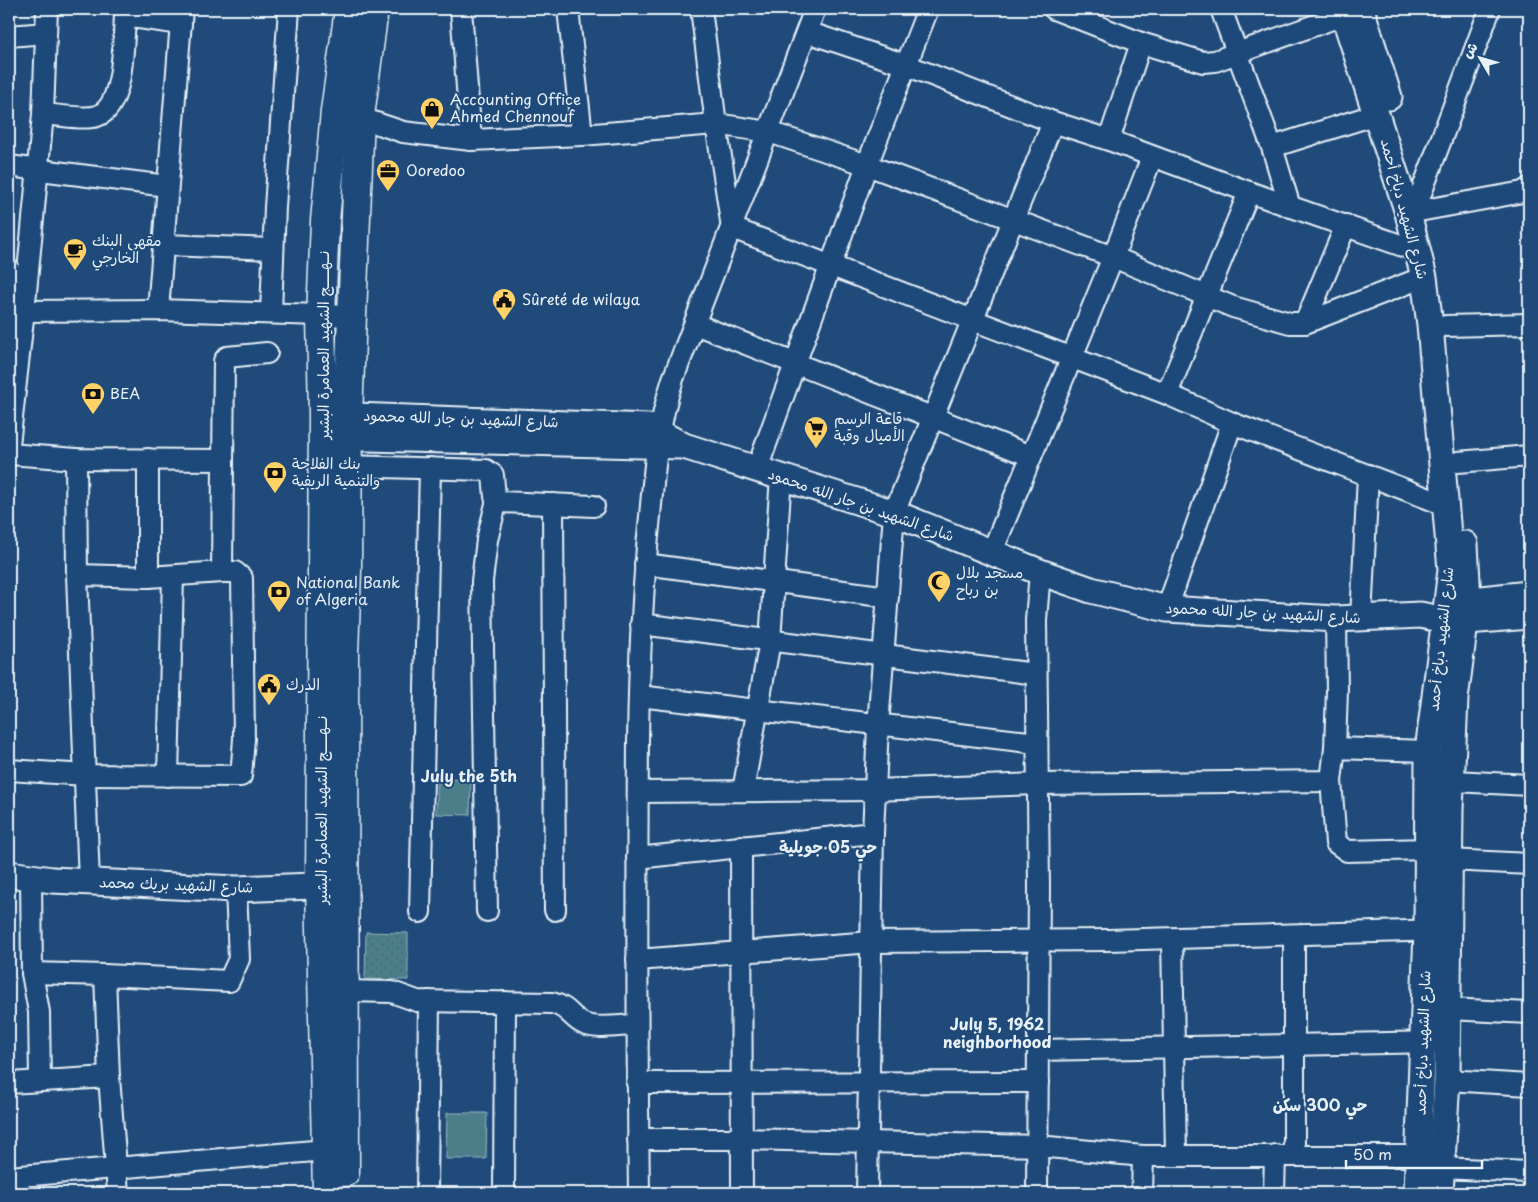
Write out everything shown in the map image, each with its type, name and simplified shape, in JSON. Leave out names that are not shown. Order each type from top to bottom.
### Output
[{"type":"main road","name":"نــهـــــج الشهيد العمامرة البشير","points":[[327,1193],[326,1150],[332,885],[336,426],[353,316],[348,114],[349,9]]},
{"type":"main road","name":"نــهـــــج الشهيد العمامرة البشير","points":[[346,1193],[343,990],[332,885],[344,654],[347,466],[336,426],[321,316],[325,221],[348,114],[374,9]]},
{"type":"street","points":[[9,445],[11,403],[26,301],[43,114],[47,9]]},
{"type":"street","points":[[272,313],[273,249],[288,9]]},
{"type":"street","points":[[461,9],[471,140]]},
{"type":"street","points":[[568,9],[582,135]]},
{"type":"street","points":[[701,9],[732,228]]},
{"type":"street","points":[[639,1193],[636,1025],[638,696],[645,564],[658,438],[668,396],[815,9]]},
{"type":"street","points":[[757,469],[867,165],[928,9]]},
{"type":"street","points":[[1054,9],[1141,42],[1203,62],[1215,61],[1352,10]]},
{"type":"street","points":[[1221,9],[1272,148],[1290,207]]},
{"type":"street","points":[[1490,9],[1417,206],[1527,192]]},
{"type":"street","name":"شارع الشهيد دباخ أحمد","points":[[1352,10],[1438,274],[1446,326],[1458,462],[1448,612],[1458,670],[1440,780],[1436,1042],[1418,1156],[1417,1193]]},
{"type":"street","name":"شارع الشهيد دباخ أحمد","points":[[1352,10],[1377,114],[1417,206],[1417,251],[1424,277],[1430,325],[1451,570],[1448,612],[1428,751],[1440,780]]},
{"type":"street","points":[[43,114],[95,117],[112,105],[115,99],[122,61],[126,12],[182,16],[158,310]]},
{"type":"street","points":[[807,32],[906,65],[1053,122],[1109,140],[1290,207],[1417,251]]},
{"type":"street","points":[[9,36],[46,33]]},
{"type":"street","points":[[1109,140],[1141,42]]},
{"type":"street","points":[[348,114],[403,132],[471,140],[582,135],[716,124],[769,132],[867,165],[1113,257],[1233,307],[1290,323],[1305,323],[1424,277]]},
{"type":"street","points":[[1272,148],[1377,114]]},
{"type":"street","points":[[867,1193],[872,942],[872,833],[894,513],[1053,122]]},
{"type":"street","points":[[992,552],[1073,357],[1152,157]]},
{"type":"street","points":[[9,166],[167,186]]},
{"type":"street","points":[[1167,394],[1249,192]]},
{"type":"street","points":[[1305,323],[1346,225]]},
{"type":"street","points":[[732,228],[1073,357],[1167,394],[1232,423],[1444,505]]},
{"type":"street","points":[[164,245],[273,249]]},
{"type":"street","points":[[9,270],[26,301]]},
{"type":"street","points":[[26,301],[158,310],[353,316]]},
{"type":"street","points":[[695,324],[1032,456]]},
{"type":"street","points":[[1446,326],[1529,324]]},
{"type":"street","points":[[222,572],[221,460],[225,358],[267,353]]},
{"type":"street","points":[[1167,609],[1232,423]]},
{"type":"street","name":"شارع الشهيد بن جار الله محمود","points":[[336,426],[658,438],[894,513],[1040,572],[1091,590],[1167,609],[1336,619],[1361,619],[1448,612],[1529,616]]},
{"type":"street","points":[[9,454],[76,459],[221,460]]},
{"type":"street","points":[[1458,462],[1529,456]]},
{"type":"street","points":[[76,459],[76,576],[86,775],[89,882]]},
{"type":"street","points":[[148,459],[148,577]]},
{"type":"street","points":[[347,466],[490,471],[495,479],[494,493],[497,500],[487,540],[482,581],[487,911]]},
{"type":"street","points":[[420,912],[430,468]]},
{"type":"street","points":[[1361,619],[1368,475]]},
{"type":"street","points":[[743,791],[770,641],[781,476]]},
{"type":"street","points":[[497,500],[505,503],[594,506]]},
{"type":"street","points":[[553,504],[555,910]]},
{"type":"street","points":[[645,564],[888,597]]},
{"type":"street","points":[[9,770],[86,775],[241,776],[244,739],[242,578],[235,572],[148,577],[76,576]]},
{"type":"street","points":[[1036,1193],[1038,1146],[1038,940],[1036,620],[1040,572]]},
{"type":"street","points":[[168,776],[173,576]]},
{"type":"street","name":"شارع الشهيد بن جار الله محمود","points":[[1448,612],[1529,594]]},
{"type":"street","points":[[1336,619],[1337,690],[1332,781],[1336,843],[1346,851],[1439,854],[1529,864]]},
{"type":"street","points":[[641,624],[1036,674]]},
{"type":"street","points":[[638,696],[878,726],[1037,743]]},
{"type":"street","points":[[1335,748],[1428,751]]},
{"type":"street","points":[[1440,780],[1529,785]]},
{"type":"street","points":[[638,792],[874,790],[1037,784],[1332,781]]},
{"type":"street","points":[[637,858],[872,833]]},
{"type":"street","points":[[742,846],[742,1193]]},
{"type":"street","points":[[20,876],[32,973],[39,1012],[40,1080]]},
{"type":"street","name":"شارع الشهيد بريك محمد","points":[[20,876],[89,882],[236,889],[332,885]]},
{"type":"street","points":[[32,973],[229,981],[239,958],[236,889]]},
{"type":"street","points":[[636,960],[872,942],[1172,939],[1438,930]]},
{"type":"street","name":"شارع الشهيد دباخ أحمد","points":[[1438,930],[1448,1009],[1436,1042],[1446,1080],[1440,1193]]},
{"type":"street","points":[[1274,1193],[1284,1154],[1294,1045],[1294,936]]},
{"type":"street","points":[[1172,939],[1176,1155]]},
{"type":"street","points":[[105,975],[108,1077],[118,1193]]},
{"type":"street","points":[[343,990],[392,992],[410,1000],[557,1004],[567,1009],[580,1022],[588,1025],[636,1025]]},
{"type":"street","points":[[427,1193],[429,1001]]},
{"type":"street","points":[[504,1193],[505,1002]]},
{"type":"street","points":[[1448,1009],[1529,1013]]},
{"type":"street","points":[[1038,1050],[1436,1042]]},
{"type":"street","points":[[9,1083],[108,1077]]},
{"type":"street","points":[[1446,1080],[1529,1085]]},
{"type":"street","points":[[637,1083],[869,1084],[1038,1082]]},
{"type":"street","points":[[638,1139],[743,1138],[1038,1146],[1143,1156],[1284,1154],[1418,1156]]},
{"type":"street","points":[[9,1177],[326,1150]]},
{"type":"street","points":[[1142,1193],[1143,1156]]},
{"type":"street","points":[[1441,1168],[1529,1172]]},
{"type":"green space","points":[[438,779],[471,780],[470,815],[436,814]]},
{"type":"green space","points":[[366,932],[408,933],[408,980],[365,979]]},
{"type":"green space","points":[[447,1113],[487,1113],[486,1159],[446,1159]]},
{"type":"place","name":"Accounting Office Ahmed Chennouf","points":[[432,130]]},
{"type":"place","name":"Ooredoo","points":[[388,192]]},
{"type":"place","name":"مقهى البنك الخارجي","points":[[75,271]]},
{"type":"place","name":"Sûreté de wilaya","points":[[504,321]]},
{"type":"place","name":"BEA","points":[[93,415]]},
{"type":"place","name":"قاعة الرسم الأميال وقبة","points":[[816,449]]},
{"type":"place","name":"بنك الفلاحة والتنمية الريفية","points":[[275,494]]},
{"type":"place","name":"مسجد بلال بن رباح","points":[[939,603]]},
{"type":"place","name":"National Bank of Algeria","points":[[279,613]]},
{"type":"place","name":"الدرك","points":[[269,706]]},
{"type":"district","name":"July the 5th","points":[[469,776]]},
{"type":"district","name":"حي 05 جويلية","points":[[828,847]]},
{"type":"district","name":"July 5, 1962 neighborhood","points":[[997,1033]]},
{"type":"district","name":"حي 300 سكن","points":[[1320,1105]]}]
